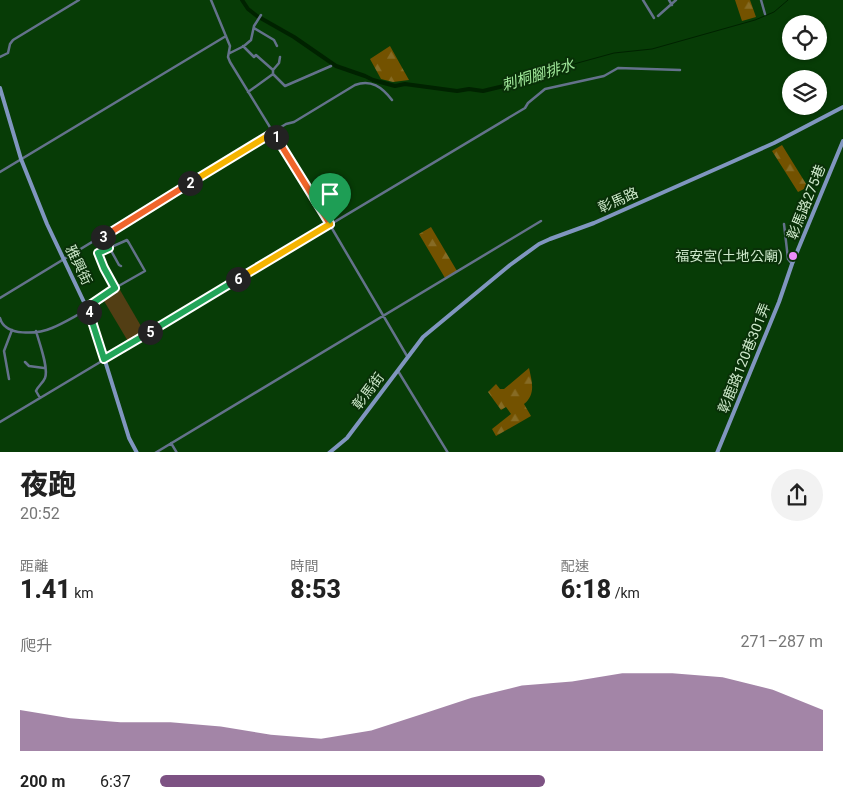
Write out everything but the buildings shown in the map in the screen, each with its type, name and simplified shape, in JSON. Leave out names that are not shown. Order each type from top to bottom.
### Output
[{"type":"street","points":[[0,57],[8,53],[10,44],[14,40],[79,0]]},
{"type":"street","points":[[211,0],[230,46],[230,62],[330,224],[382,316],[408,356]]},
{"type":"street","points":[[643,0],[656,17],[676,0]]},
{"type":"street","points":[[670,0],[672,5]]},
{"type":"street","points":[[761,0],[765,14]]},
{"type":"street","points":[[229,54],[251,40],[254,28],[261,14]]},
{"type":"street","points":[[254,28],[274,40],[277,46]]},
{"type":"street","points":[[0,172],[226,36]]},
{"type":"street","points":[[243,46],[254,57],[256,55],[285,86],[331,66]]},
{"type":"street","points":[[248,92],[273,72],[279,63],[280,57]]},
{"type":"street","points":[[0,422],[525,108],[528,103],[545,89],[604,76],[618,68],[680,70]]},
{"type":"street","points":[[0,298],[355,85],[363,82],[381,88],[392,100]]},
{"type":"street","name":"雅興街","points":[[0,88],[21,159],[47,224],[88,308],[129,438],[137,452]]},
{"type":"street","name":"彰馬路","points":[[420,340],[510,265],[539,244],[550,238],[594,223],[734,161],[843,108]]},
{"type":"street","name":"彰馬路275巷","points":[[791,272],[792,264],[843,141]]},
{"type":"street","points":[[155,452],[541,221]]},
{"type":"street","points":[[784,224],[788,259],[792,264]]},
{"type":"street","points":[[103,236],[121,266]]},
{"type":"street","points":[[0,318],[2,323],[12,330],[22,332],[36,331],[52,328],[88,308],[115,288],[145,270],[128,241],[123,241],[98,253],[115,288]]},
{"type":"street","name":"彰鹿路120巷301弄","points":[[717,452],[791,272]]},
{"type":"street","points":[[9,379],[4,351],[12,330]]},
{"type":"street","points":[[36,331],[46,372],[44,380],[36,391],[40,398]]},
{"type":"street","name":"彰馬街","points":[[330,452],[347,438],[420,340]]},
{"type":"street","points":[[25,362],[29,366],[44,368]]},
{"type":"street","points":[[398,370],[448,452]]},
{"type":"street","points":[[171,443],[177,452]]},
{"type":"shaded area","points":[[120,290],[145,333],[129,343],[104,301],[113,291]]},
{"type":"green space","points":[[735,0],[750,0],[756,17],[742,21]]},
{"type":"green space","points":[[390,46],[409,80],[393,82],[381,79],[370,59]]},
{"type":"green space","points":[[782,145],[808,187],[798,192],[772,151]]},
{"type":"green space","points":[[431,227],[457,271],[445,278],[419,234]]},
{"type":"green space","points":[[529,368],[532,392],[524,404],[531,416],[496,436],[492,429],[511,414],[506,407],[501,410],[488,392],[496,384],[500,389],[504,389]]},
{"type":"waterway","name":"刺桐腳排水","points":[[242,0],[248,9],[257,16],[294,37],[336,66],[373,80],[395,86],[405,84],[457,91],[469,89],[483,91],[508,85]]},
{"type":"waterway","name":"刺桐腳排水","points":[[508,85],[523,78],[614,53],[652,49],[755,20],[774,12],[788,0]]},
{"type":"place","name":"福安宮(土地公廟)","points":[[793,256]]},
{"type":"route","points":[[274,132],[330,224],[104,359],[87,307],[115,288],[98,253],[109,248],[103,236],[274,132]]}]
